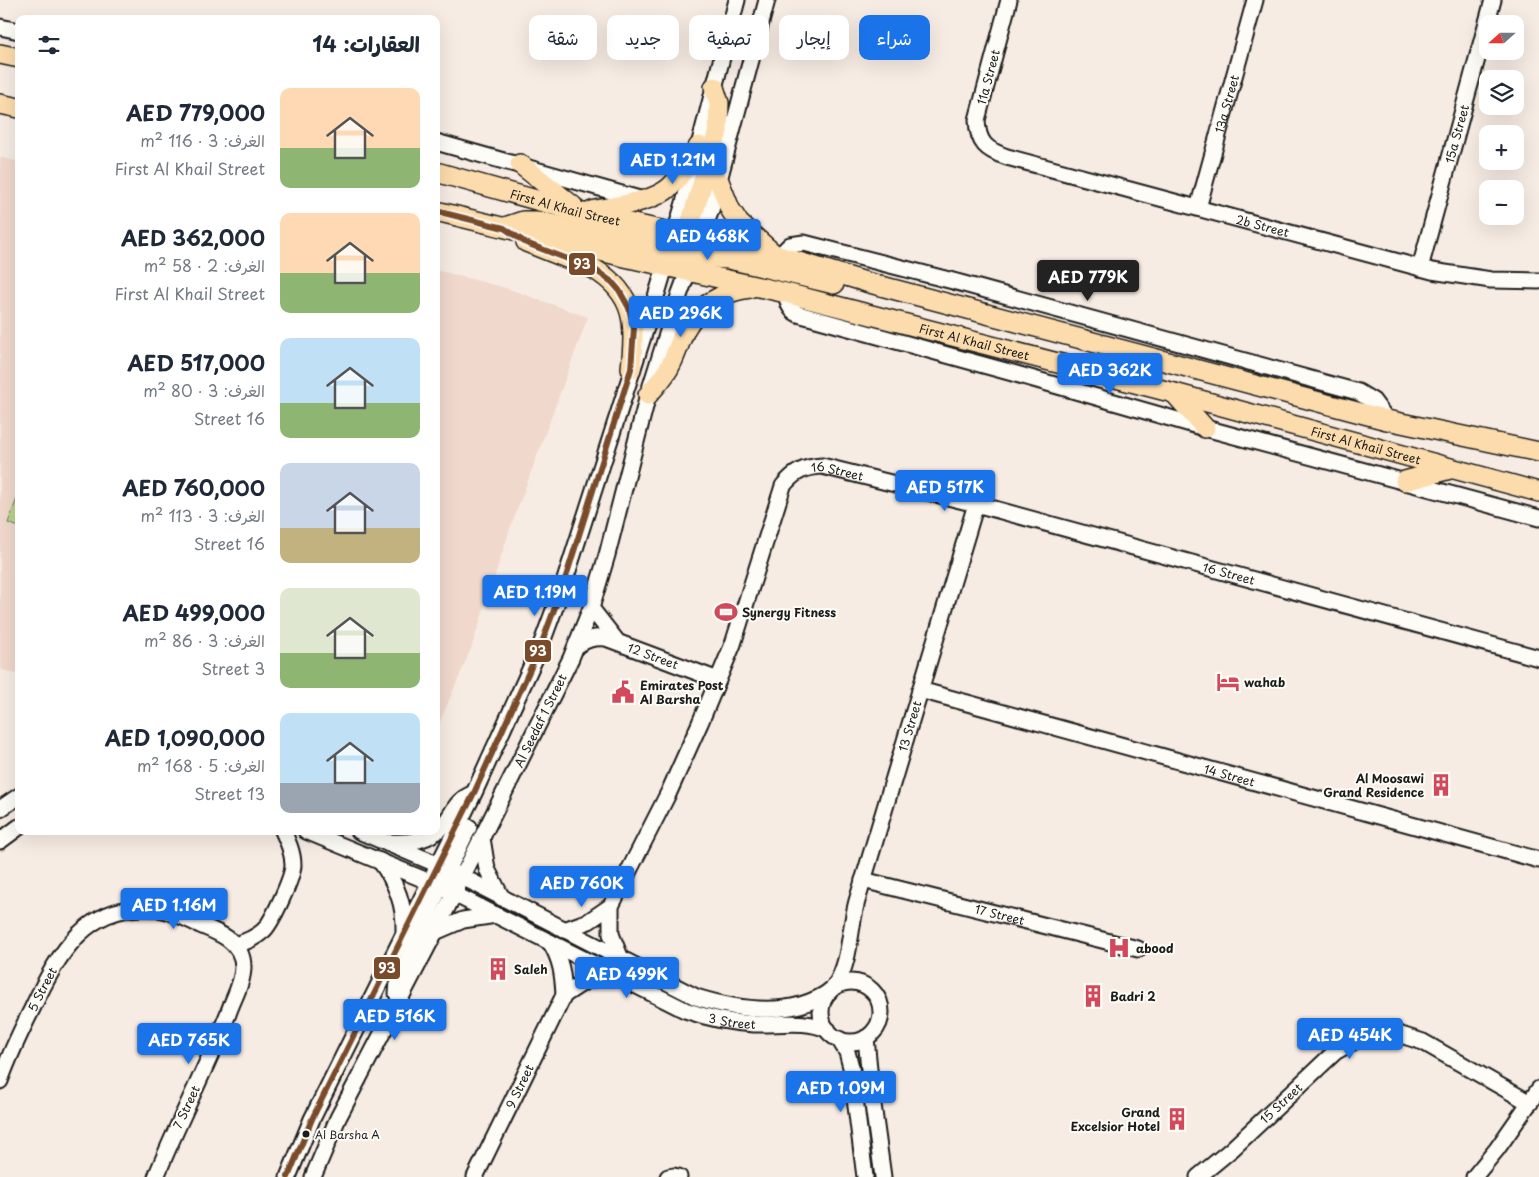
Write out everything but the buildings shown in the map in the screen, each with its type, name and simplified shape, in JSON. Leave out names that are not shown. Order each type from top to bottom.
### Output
[{"type":"main road","points":[[0,54],[15,57]]},
{"type":"main road","points":[[714,87],[719,103],[718,131],[682,251],[729,259],[840,286],[857,285],[866,282]]},
{"type":"main road","points":[[0,104],[15,107]]},
{"type":"main road","points":[[520,164],[582,212],[656,196],[670,188],[677,180],[699,146]]},
{"type":"main road","name":"First Al Khail Street","points":[[440,173],[582,212],[682,251],[759,288],[786,293],[1174,393],[1539,492]]},
{"type":"main road","points":[[719,182],[730,210],[739,223],[778,255]]},
{"type":"main road","name":"First Al Khail Street","points":[[440,212],[504,228],[682,251],[778,255],[866,282],[1387,420],[1539,452]]},
{"type":"main road","points":[[504,228],[526,243],[594,269],[612,282],[625,299],[632,318],[634,339],[631,369]]},
{"type":"main road","points":[[648,395],[666,374],[686,329],[697,313],[714,299],[725,294],[736,290],[759,288]]},
{"type":"main road","points":[[1174,393],[1205,428]]},
{"type":"main road","points":[[1405,481],[1451,468]]},
{"type":"street","points":[[724,0],[730,15]]},
{"type":"street","points":[[733,15],[737,0]]},
{"type":"street","points":[[757,0],[757,15]]},
{"type":"street","points":[[763,15],[767,0]]},
{"type":"street","name":"11a Street","points":[[990,150],[979,137],[977,120],[1009,0]]},
{"type":"street","name":"13a Street","points":[[1198,208],[1255,0]]},
{"type":"street","name":"15a Street","points":[[1420,268],[1493,0]]},
{"type":"street","points":[[0,27],[15,30]]},
{"type":"street","points":[[682,251],[699,146],[721,60]]},
{"type":"street","points":[[454,894],[448,885],[444,867],[474,793],[541,646],[564,583],[631,369],[682,251],[711,210],[751,60]]},
{"type":"street","points":[[440,143],[643,200]]},
{"type":"street","name":"2b Street","points":[[990,150],[1007,157],[1420,268],[1446,274],[1491,280],[1539,280]]},
{"type":"street","points":[[778,255],[790,245],[804,243],[954,281],[1358,392],[1373,401],[1387,420]]},
{"type":"street","name":"Al Seedaf 1 Street","points":[[313,1177],[338,1118],[435,932],[576,646],[591,608],[607,556],[682,251]]},
{"type":"street","points":[[786,293],[789,306],[798,314],[1019,374],[1205,428],[1539,518]]},
{"type":"street","name":"16 Street","points":[[621,959],[611,934],[611,906],[669,792],[718,680],[747,604],[783,486],[799,470],[810,466],[822,466],[976,504],[1539,658]]},
{"type":"street","name":"13 Street","points":[[833,989],[844,969],[853,917],[863,880],[976,504]]},
{"type":"street","name":"12 Street","points":[[591,608],[616,640]]},
{"type":"street","name":"12 Street","points":[[576,646],[585,640],[595,637],[616,640],[718,680]]},
{"type":"street","name":"14 Street","points":[[920,690],[1539,860]]},
{"type":"street","points":[[288,1177],[312,1119],[404,935],[486,790],[488,782],[486,766]]},
{"type":"street","points":[[440,827],[461,800],[474,793]]},
{"type":"street","points":[[0,809],[15,799]]},
{"type":"street","points":[[0,841],[15,830]]},
{"type":"street","points":[[237,949],[268,926],[291,877],[292,853],[285,835]]},
{"type":"street","name":"3 Street","points":[[316,835],[434,884],[679,1008],[709,1018],[752,1024],[811,1024],[833,1035]]},
{"type":"street","name":"3 Street","points":[[368,835],[444,867],[696,997],[727,1005],[760,1008],[792,1006],[812,1002],[833,989]]},
{"type":"street","points":[[384,842],[406,842],[430,835]]},
{"type":"street","points":[[482,838],[487,869],[502,898]]},
{"type":"street","points":[[380,861],[395,884],[400,897],[403,910],[404,935]]},
{"type":"street","name":"17 Street","points":[[863,880],[1138,948]]},
{"type":"street","points":[[398,1000],[396,988],[398,981],[436,896],[434,884]]},
{"type":"street","name":"16 Street","points":[[564,930],[589,921],[611,906]]},
{"type":"street","name":"5 Street","points":[[0,1082],[9,1056],[55,963],[73,938],[88,926],[108,915],[133,909],[160,909],[222,934],[237,949]]},
{"type":"street","points":[[435,932],[463,920],[496,915]]},
{"type":"street","points":[[550,942],[560,959],[564,995],[584,982],[611,974]]},
{"type":"street","name":"7 Street","points":[[156,1177],[242,978],[243,961],[237,949]]},
{"type":"street","name":"13 Street","points":[[848,949],[861,984]]},
{"type":"street","points":[[833,1035],[853,1042],[866,1038],[873,1033],[878,1026],[881,1010],[875,994],[869,988],[853,982],[844,983],[833,989],[825,998],[822,1015],[833,1035],[847,1052],[851,1067],[865,1177]]},
{"type":"street","name":"9 Street","points":[[475,1177],[564,995]]},
{"type":"street","name":"15 Street","points":[[1198,1177],[1232,1149],[1335,1052],[1348,1043],[1372,1034],[1398,1034],[1423,1042],[1530,1103]]},
{"type":"street","points":[[866,1038],[883,1177]]},
{"type":"street","points":[[1474,1177],[1497,1149],[1539,1089]]},
{"type":"street","points":[[668,1177],[679,1177]]},
{"type":"shaded area","points":[[0,157],[15,161],[15,674],[0,669]]},
{"type":"shaded area","points":[[440,271],[506,288],[588,317],[509,532],[472,646],[440,722]]},
{"type":"green space","points":[[15,504],[15,526],[8,523]]},
{"type":"transit line","name":"93","points":[[288,1177],[312,1119],[474,793],[541,645],[564,583],[631,369],[634,328],[629,308],[612,282],[594,269],[526,243],[504,228],[440,212]]},
{"type":"place","name":"Synergy Fitness","points":[[726,612]]},
{"type":"place","name":"wahab","points":[[1228,682]]},
{"type":"place","name":"Emirates Post Al Barsha","points":[[623,692]]},
{"type":"place","name":"Al Moosawi Grand Residence","points":[[1441,785]]},
{"type":"place","name":"abood","points":[[1119,948]]},
{"type":"place","name":"Saleh","points":[[498,969]]},
{"type":"place","name":"Badri 2","points":[[1093,996]]},
{"type":"place","name":"Grand Excelsior Hotel","points":[[1177,1119]]},
{"type":"place","name":"Al Barsha A","points":[[306,1134]]}]
